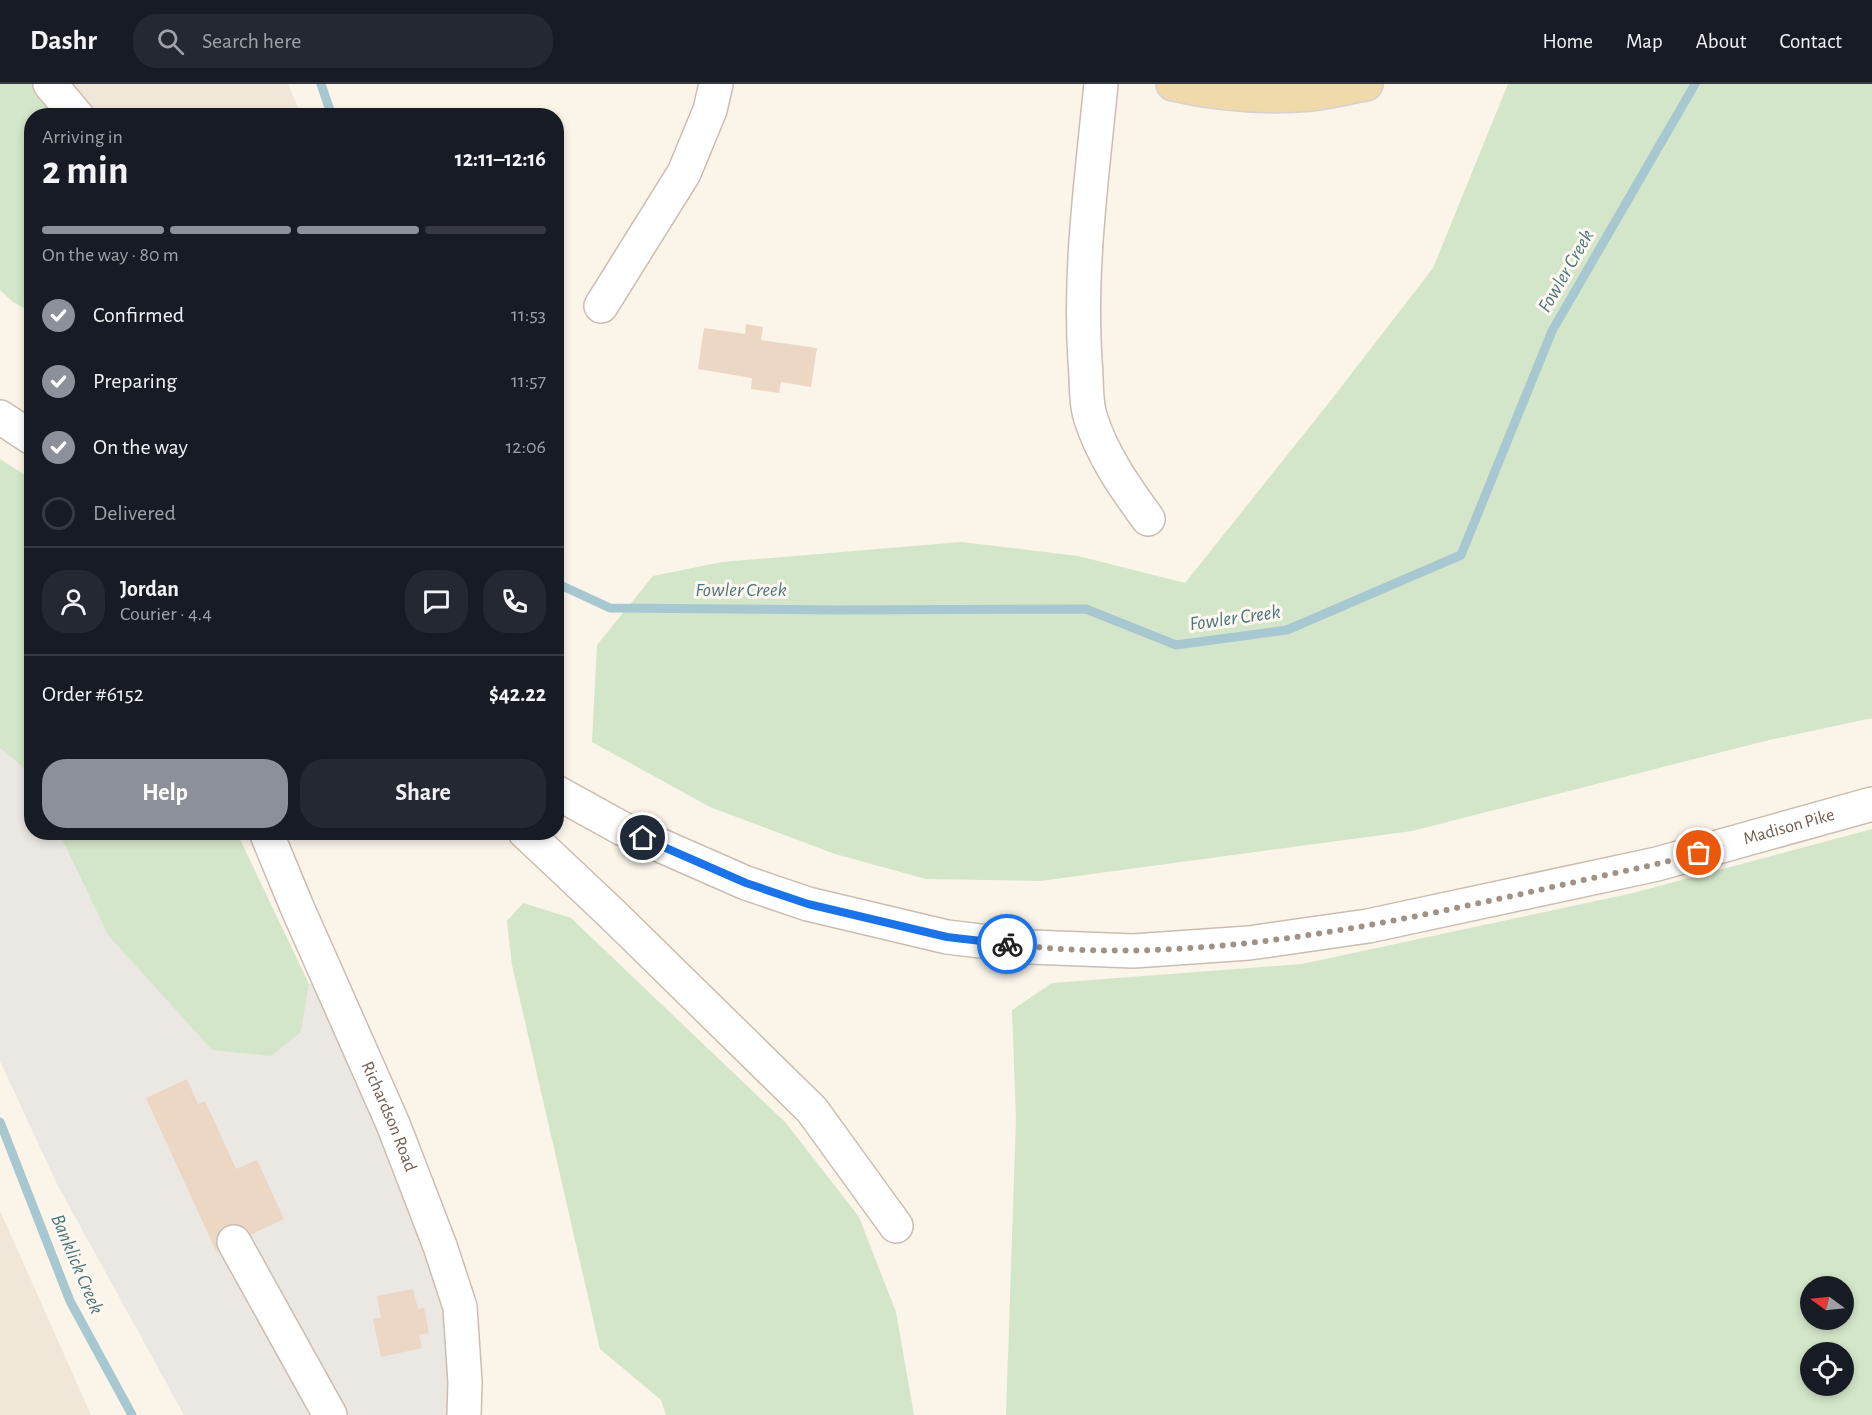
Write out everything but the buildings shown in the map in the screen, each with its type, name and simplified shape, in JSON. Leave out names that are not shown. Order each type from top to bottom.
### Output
[{"type":"main road","points":[[1173,84],[1198,90],[1256,95],[1311,94],[1366,84]]},
{"type":"street","points":[[50,84],[70,108]]},
{"type":"street","points":[[601,306],[684,173],[710,110],[716,84]]},
{"type":"street","points":[[1101,84],[1084,262],[1083,318],[1089,413],[1106,455],[1120,480],[1148,519]]},
{"type":"street","points":[[0,417],[24,433]]},
{"type":"street","name":"Madison Pike","points":[[564,796],[622,829],[746,883],[808,904],[947,937],[1031,947],[1133,951],[1249,944],[1368,926],[1657,864],[1872,804]]},
{"type":"street","name":"Richardson Road","points":[[269,840],[393,1124],[440,1246],[460,1307],[465,1382],[464,1415]]},
{"type":"street","points":[[534,840],[812,1110],[896,1226]]},
{"type":"street","points":[[234,1242],[330,1415]]},
{"type":"shaded area","points":[[50,84],[288,84],[298,108],[71,108]]},
{"type":"shaded area","points":[[0,748],[24,768],[24,840],[62,840],[108,935],[301,1032],[309,984],[327,977],[440,1246],[464,1415],[184,1415],[57,1184],[0,1061]]},
{"type":"shaded area","points":[[0,1211],[43,1307],[91,1415],[0,1415]]},
{"type":"green space","points":[[0,84],[50,84],[71,108],[24,108],[24,308],[0,290]]},
{"type":"green space","points":[[1508,84],[1872,84],[1872,718],[1765,741],[1412,831],[1040,881],[926,879],[835,854],[710,807],[592,742],[597,645],[653,576],[722,562],[961,542],[1078,556],[1185,583],[1433,268]]},
{"type":"green space","points":[[0,459],[24,474],[24,768],[0,748]]},
{"type":"green space","points":[[1872,829],[1872,1415],[1006,1415],[1016,1119],[1012,1010],[1052,983],[1302,964],[1633,893]]},
{"type":"green space","points":[[62,840],[240,840],[309,984],[301,1032],[271,1056],[212,1050],[108,935]]},
{"type":"green space","points":[[523,903],[571,918],[786,1123],[859,1217],[896,1312],[914,1415],[666,1415],[661,1400],[600,1349],[512,965],[507,921]]},
{"type":"waterway","name":"Fowler Creek","points":[[321,84],[329,108]]},
{"type":"waterway","name":"Fowler Creek","points":[[564,587],[610,608],[1086,609],[1176,645],[1287,630],[1461,555],[1552,331],[1695,84]]},
{"type":"waterway","name":"Banklick Creek","points":[[0,1122],[70,1301],[132,1415]]},
{"type":"way so far","points":[[1007,944],[1133,951],[1249,944],[1368,926],[1699,853]]},
{"type":"route","points":[[643,838],[746,883],[808,904],[947,937],[1007,944]]}]
